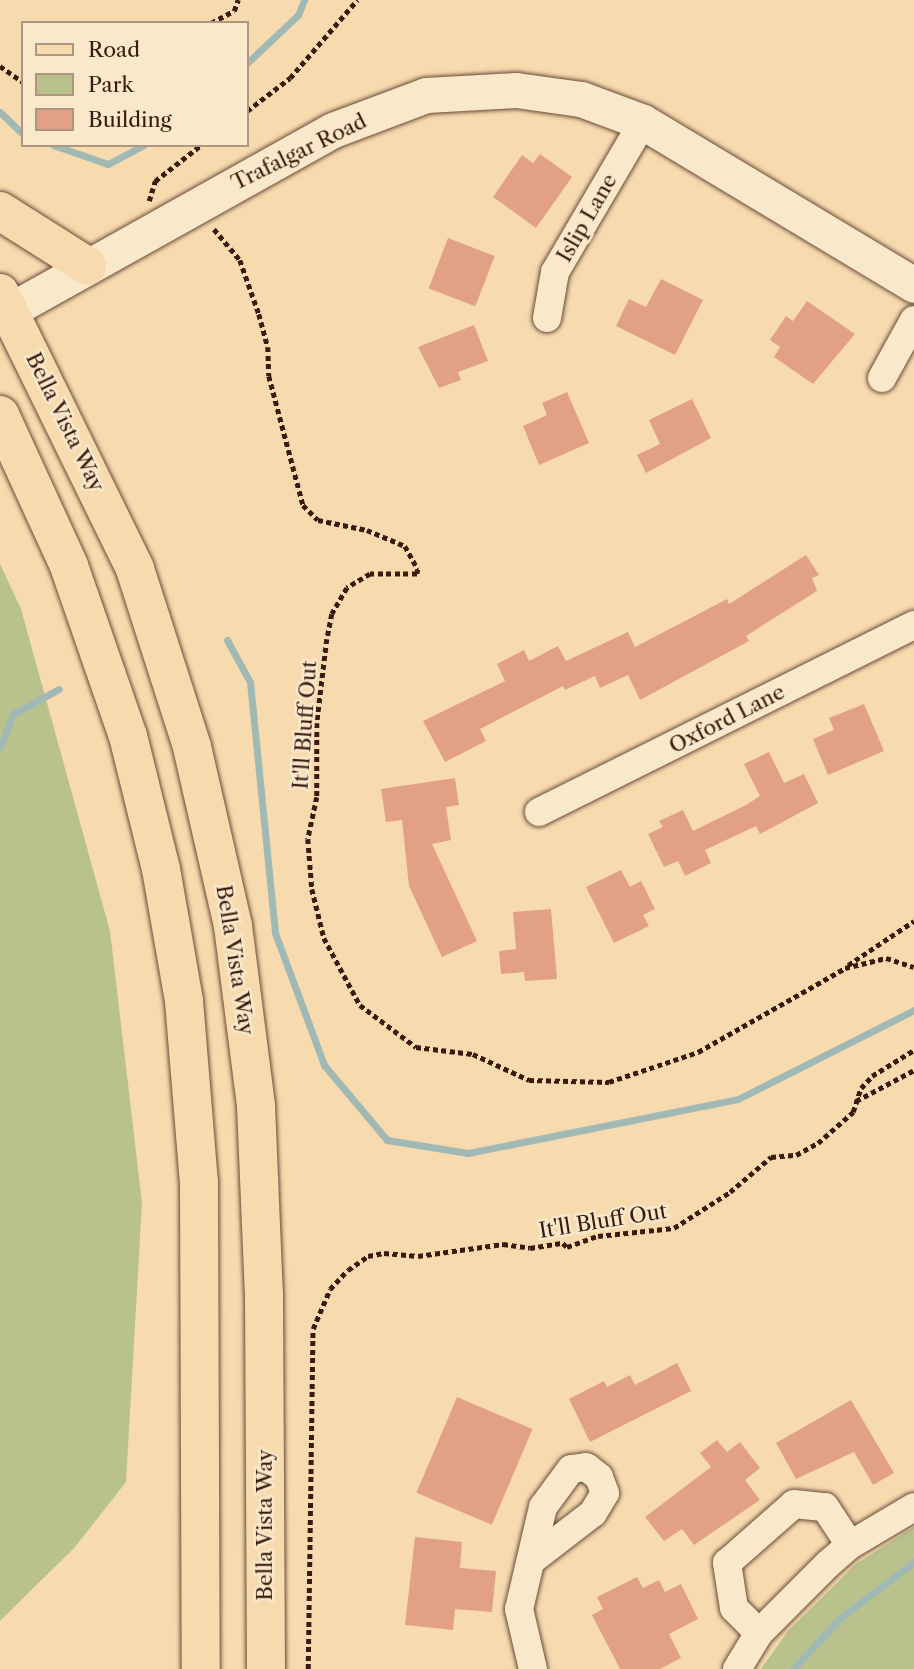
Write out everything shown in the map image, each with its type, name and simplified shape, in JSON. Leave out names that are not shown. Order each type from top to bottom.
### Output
[{"type":"main road","points":[[0,211],[87,266]]},
{"type":"main road","name":"Bella Vista Way","points":[[3,307],[135,569],[192,747],[233,926],[258,1133],[264,1293],[266,1669]]},
{"type":"main road","points":[[0,415],[69,566],[128,736],[161,869],[184,1001],[199,1182],[201,1669]]},
{"type":"street","name":"Trafalgar Road","points":[[3,307],[87,266],[333,131],[426,94],[516,90],[581,99],[643,122],[914,285]]},
{"type":"street","name":"Islip Lane","points":[[547,318],[555,272],[643,122]]},
{"type":"street","points":[[882,377],[914,320]]},
{"type":"street","name":"Oxford Lane","points":[[539,813],[914,625]]},
{"type":"street","points":[[759,1633],[734,1608],[727,1563],[794,1504],[825,1507],[850,1545]]},
{"type":"street","points":[[737,1669],[759,1633],[850,1545],[914,1507]]},
{"type":"street","points":[[533,1560],[519,1609],[533,1669]]},
{"type":"path","points":[[215,21],[234,11],[238,0]]},
{"type":"path","points":[[248,110],[298,70],[357,0]]},
{"type":"path","points":[[0,66],[21,81]]},
{"type":"path","points":[[166,221],[151,207],[148,195],[155,181],[198,147]]},
{"type":"path","name":"It'll Bluff Out","points":[[166,221],[205,222],[240,260],[265,336],[270,376],[303,505],[318,520],[367,530],[405,546],[418,569],[417,574],[370,574],[347,588],[335,604],[327,639],[317,723],[317,797],[308,839],[312,889],[324,938],[360,1005],[416,1047],[472,1054],[529,1080],[609,1082],[698,1052],[837,972],[914,922]]},
{"type":"path","name":"It'll Bluff Out","points":[[837,972],[886,958],[914,967]]},
{"type":"path","name":"It'll Bluff Out","points":[[308,1669],[313,1329],[330,1289],[348,1270],[368,1256],[384,1253],[418,1256],[503,1244],[530,1248],[563,1243],[567,1247],[598,1236],[674,1228],[730,1192],[771,1157],[796,1155],[818,1143],[853,1112],[855,1102],[872,1076],[914,1049]]},
{"type":"path","name":"It'll Bluff Out","points":[[855,1102],[914,1070]]},
{"type":"green space","points":[[0,564],[21,609],[110,931],[142,1203],[126,1482],[75,1547],[0,1621]]},
{"type":"green space","points":[[914,1527],[914,1669],[761,1669],[788,1631],[856,1564]]},
{"type":"building","points":[[540,154],[572,177],[536,228],[493,197],[522,155],[533,163]]},
{"type":"building","points":[[448,238],[495,256],[475,306],[429,288]]},
{"type":"building","points":[[661,279],[703,300],[675,355],[616,326],[629,299],[646,307]]},
{"type":"building","points":[[807,301],[855,334],[813,384],[774,357],[780,347],[770,340],[786,316],[793,321]]},
{"type":"building","points":[[474,325],[488,361],[458,372],[461,380],[439,388],[418,347]]},
{"type":"building","points":[[567,392],[589,443],[539,465],[523,426],[547,415],[542,403]]},
{"type":"building","points":[[692,399],[711,438],[646,473],[637,455],[660,444],[649,420]]},
{"type":"building","points":[[806,555],[819,575],[812,578],[817,591],[746,636],[749,641],[640,700],[628,675],[600,688],[595,676],[565,690],[563,686],[480,729],[486,741],[445,762],[423,721],[505,681],[497,664],[524,650],[529,661],[558,646],[566,661],[628,632],[635,647],[727,599],[729,604]]},
{"type":"building","points":[[864,704],[884,751],[828,775],[813,739],[834,730],[829,718]]},
{"type":"building","points":[[769,752],[784,783],[804,774],[818,803],[760,834],[756,826],[705,850],[711,863],[685,876],[678,861],[664,867],[648,834],[663,827],[659,821],[683,810],[693,831],[746,805],[760,796],[744,764]]},
{"type":"building","points":[[455,778],[459,805],[446,807],[451,840],[432,844],[477,941],[442,957],[409,886],[402,820],[386,822],[381,789]]},
{"type":"building","points":[[621,870],[630,887],[641,881],[655,909],[643,915],[649,926],[614,943],[586,887]]},
{"type":"building","points":[[551,909],[557,979],[525,981],[524,972],[501,974],[499,951],[516,949],[513,912]]},
{"type":"building","points":[[677,1363],[691,1391],[590,1442],[569,1399],[604,1381],[607,1387],[630,1375],[635,1385]]},
{"type":"building","points":[[457,1397],[532,1429],[492,1525],[416,1493]]},
{"type":"building","points":[[851,1400],[894,1473],[873,1485],[854,1452],[796,1479],[776,1443]]},
{"type":"building","points":[[717,1440],[727,1452],[740,1442],[760,1468],[745,1480],[760,1500],[694,1545],[682,1529],[664,1541],[645,1517],[711,1467],[700,1453]]},
{"type":"building","points":[[415,1537],[462,1542],[460,1568],[496,1571],[492,1612],[455,1609],[453,1630],[405,1625]]},
{"type":"building","points":[[637,1577],[643,1588],[659,1580],[665,1592],[681,1584],[698,1619],[669,1634],[681,1658],[660,1669],[620,1669],[592,1615],[603,1609],[597,1597]]},
{"type":"waterway","points":[[248,62],[298,15],[304,0]]},
{"type":"waterway","points":[[0,112],[21,132]]},
{"type":"waterway","points":[[59,147],[108,164],[139,147]]},
{"type":"waterway","points":[[227,640],[250,682],[275,933],[324,1065],[387,1140],[468,1153],[738,1099],[914,1010]]},
{"type":"waterway","points":[[0,747],[13,714],[59,689]]},
{"type":"waterway","points":[[793,1669],[841,1617],[914,1562]]}]
